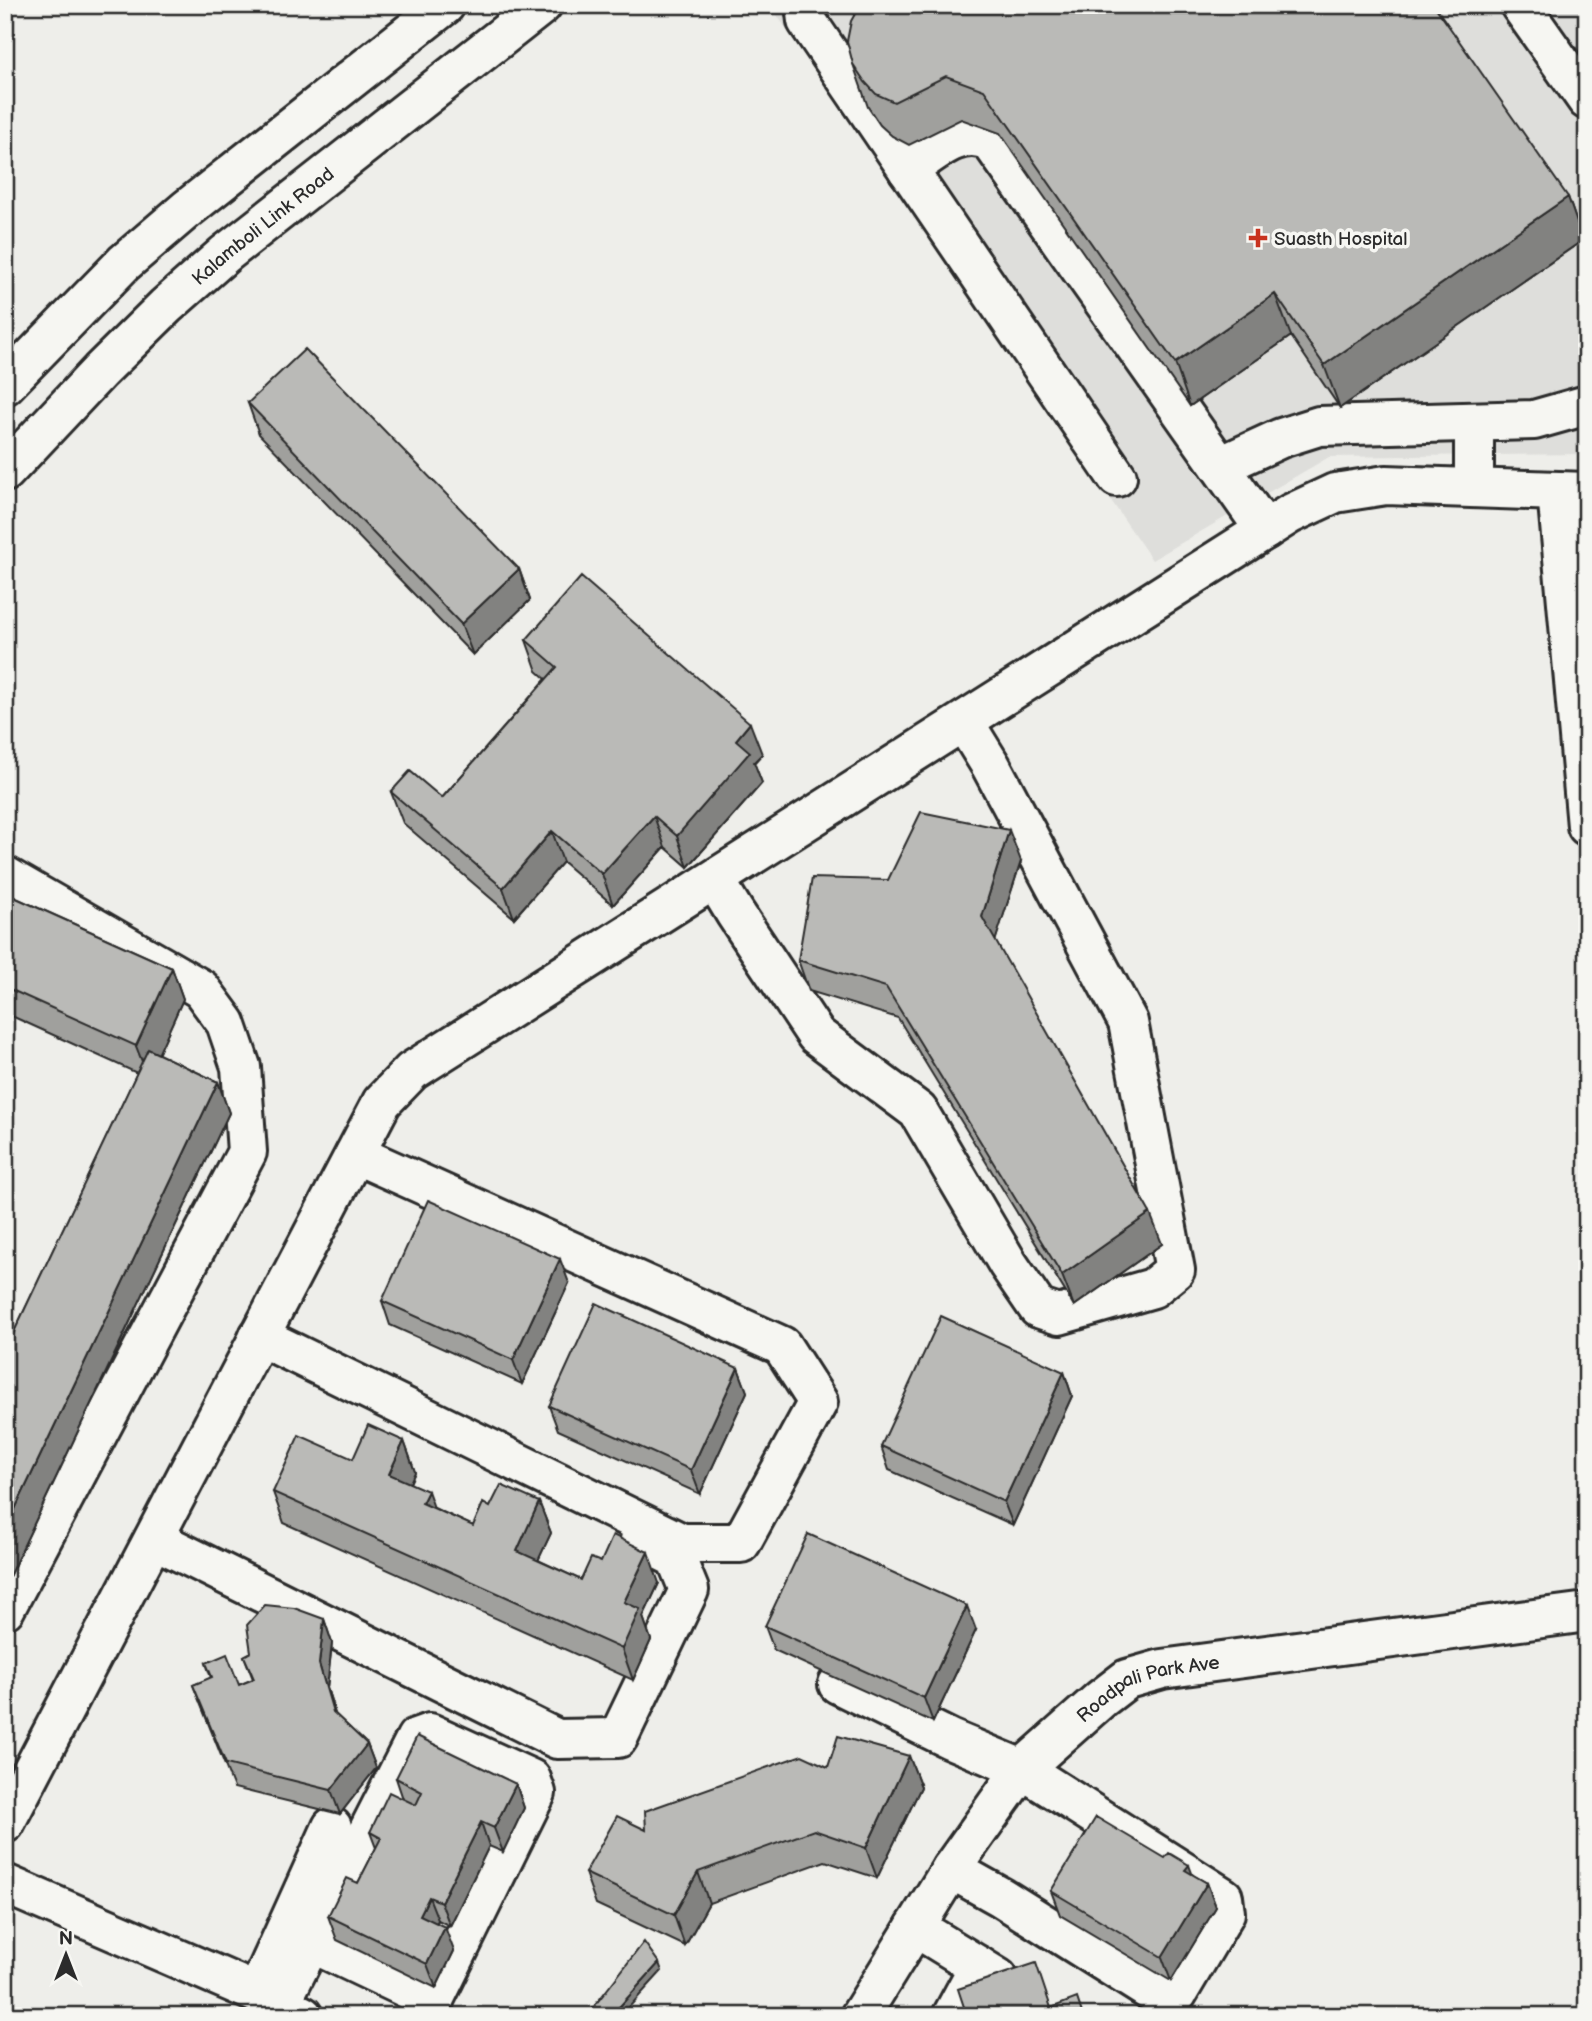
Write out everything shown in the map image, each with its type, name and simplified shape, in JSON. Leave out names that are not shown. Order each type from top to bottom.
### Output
[{"type":"street","points":[[5,385],[124,263],[187,208],[445,5]]},
{"type":"street","name":"Kalamboli Link Road","points":[[5,472],[109,362],[166,306],[225,254],[541,5]]},
{"type":"street","points":[[805,5],[807,21],[1117,477]]},
{"type":"street","points":[[1520,5],[1583,89]]},
{"type":"street","points":[[908,170],[959,136],[982,137],[990,142],[1265,530]]},
{"type":"street","points":[[1220,466],[1281,438],[1320,426],[1534,420],[1587,405]]},
{"type":"street","points":[[1474,422],[1474,488]]},
{"type":"street","points":[[5,1824],[382,1102],[412,1071],[1290,514],[1335,493],[1386,485],[1572,492],[1587,825]]},
{"type":"street","points":[[715,880],[816,1035],[918,1111],[1008,1264],[1038,1308],[1059,1315],[1153,1288],[1175,1270],[1128,1021],[964,722]]},
{"type":"street","points":[[5,876],[201,989],[226,1023],[241,1068],[247,1152],[5,1609]]},
{"type":"street","points":[[254,1346],[682,1542],[741,1542],[818,1402],[782,1346],[355,1154]]},
{"type":"street","points":[[154,1539],[557,1739],[618,1738],[689,1590],[676,1558],[254,1346]]},
{"type":"street","name":"Roadpali Park Ave","points":[[860,2016],[951,1869],[1022,1769],[1127,1679],[1162,1669],[1587,1612]]},
{"type":"street","points":[[838,1684],[950,1739],[1022,1769],[1223,1898],[1225,1913],[1177,1994],[1157,1995],[1001,1897],[951,1869]]},
{"type":"street","points":[[280,2004],[416,1738],[430,1733],[531,1779],[536,1793],[430,2008],[312,1943]]},
{"type":"street","points":[[280,2004],[332,1827]]},
{"type":"street","points":[[5,1884],[280,2004]]},
{"type":"street","points":[[915,1927],[989,1972],[953,2016]]},
{"type":"shaded area","name":"Suasth Hospital","points":[[770,5],[1576,5],[1587,21],[1587,454],[1329,457],[1152,560]]},
{"type":"building","points":[[860,5],[1434,5],[1568,197],[1324,365],[1275,294],[1175,363],[984,90],[946,76],[894,102],[876,94],[865,82],[853,64],[847,41],[851,21]]},
{"type":"building","points":[[305,349],[519,569],[461,624],[248,403]]},
{"type":"building","points":[[581,577],[750,723],[736,740],[750,752],[677,836],[654,816],[602,874],[552,831],[503,888],[391,792],[410,771],[442,798],[557,667],[526,640]]},
{"type":"building","points":[[921,812],[1009,830],[982,917],[1150,1213],[1062,1275],[886,987],[798,960],[812,878],[888,880]]},
{"type":"building","points":[[5,893],[172,968],[136,1046],[5,987]]},
{"type":"building","points":[[148,1049],[218,1082],[5,1530],[5,1351]]},
{"type":"building","points":[[428,1200],[560,1259],[513,1360],[382,1301]]},
{"type":"building","points":[[596,1303],[738,1368],[691,1470],[549,1406]]},
{"type":"building","points":[[941,1316],[1064,1372],[1004,1502],[881,1446]]},
{"type":"building","points":[[368,1425],[404,1441],[389,1474],[428,1491],[422,1503],[473,1526],[483,1503],[490,1507],[501,1485],[539,1502],[517,1551],[581,1580],[591,1558],[601,1562],[613,1535],[648,1552],[624,1602],[640,1609],[622,1649],[273,1492],[299,1435],[353,1459]]},
{"type":"building","points":[[808,1534],[967,1606],[924,1698],[765,1626]]},
{"type":"building","points":[[265,1605],[294,1608],[324,1619],[319,1664],[333,1712],[367,1744],[331,1790],[226,1764],[193,1685],[212,1677],[206,1663],[227,1654],[239,1685],[254,1679],[244,1656],[251,1652],[247,1625]]},
{"type":"building","points":[[417,1736],[516,1784],[494,1828],[481,1822],[441,1902],[429,1897],[420,1915],[445,1927],[427,1964],[328,1916],[347,1878],[358,1883],[381,1838],[370,1832],[389,1792],[416,1805],[422,1792],[396,1778]]},
{"type":"building","points":[[838,1736],[909,1756],[866,1848],[814,1830],[698,1872],[674,1915],[585,1873],[617,1816],[646,1830],[645,1811],[802,1755],[828,1767]]},
{"type":"building","points":[[1096,1817],[1165,1858],[1169,1853],[1189,1865],[1185,1870],[1207,1883],[1162,1957],[1051,1891]]},
{"type":"building","points":[[644,1942],[659,1963],[611,2016],[600,2016],[592,2009]]},
{"type":"building","points":[[1036,1963],[1051,2008],[1077,1998],[1083,2016],[967,2016],[958,1989]]},
{"type":"place","name":"Suasth Hospital","points":[[1258,238]]}]
